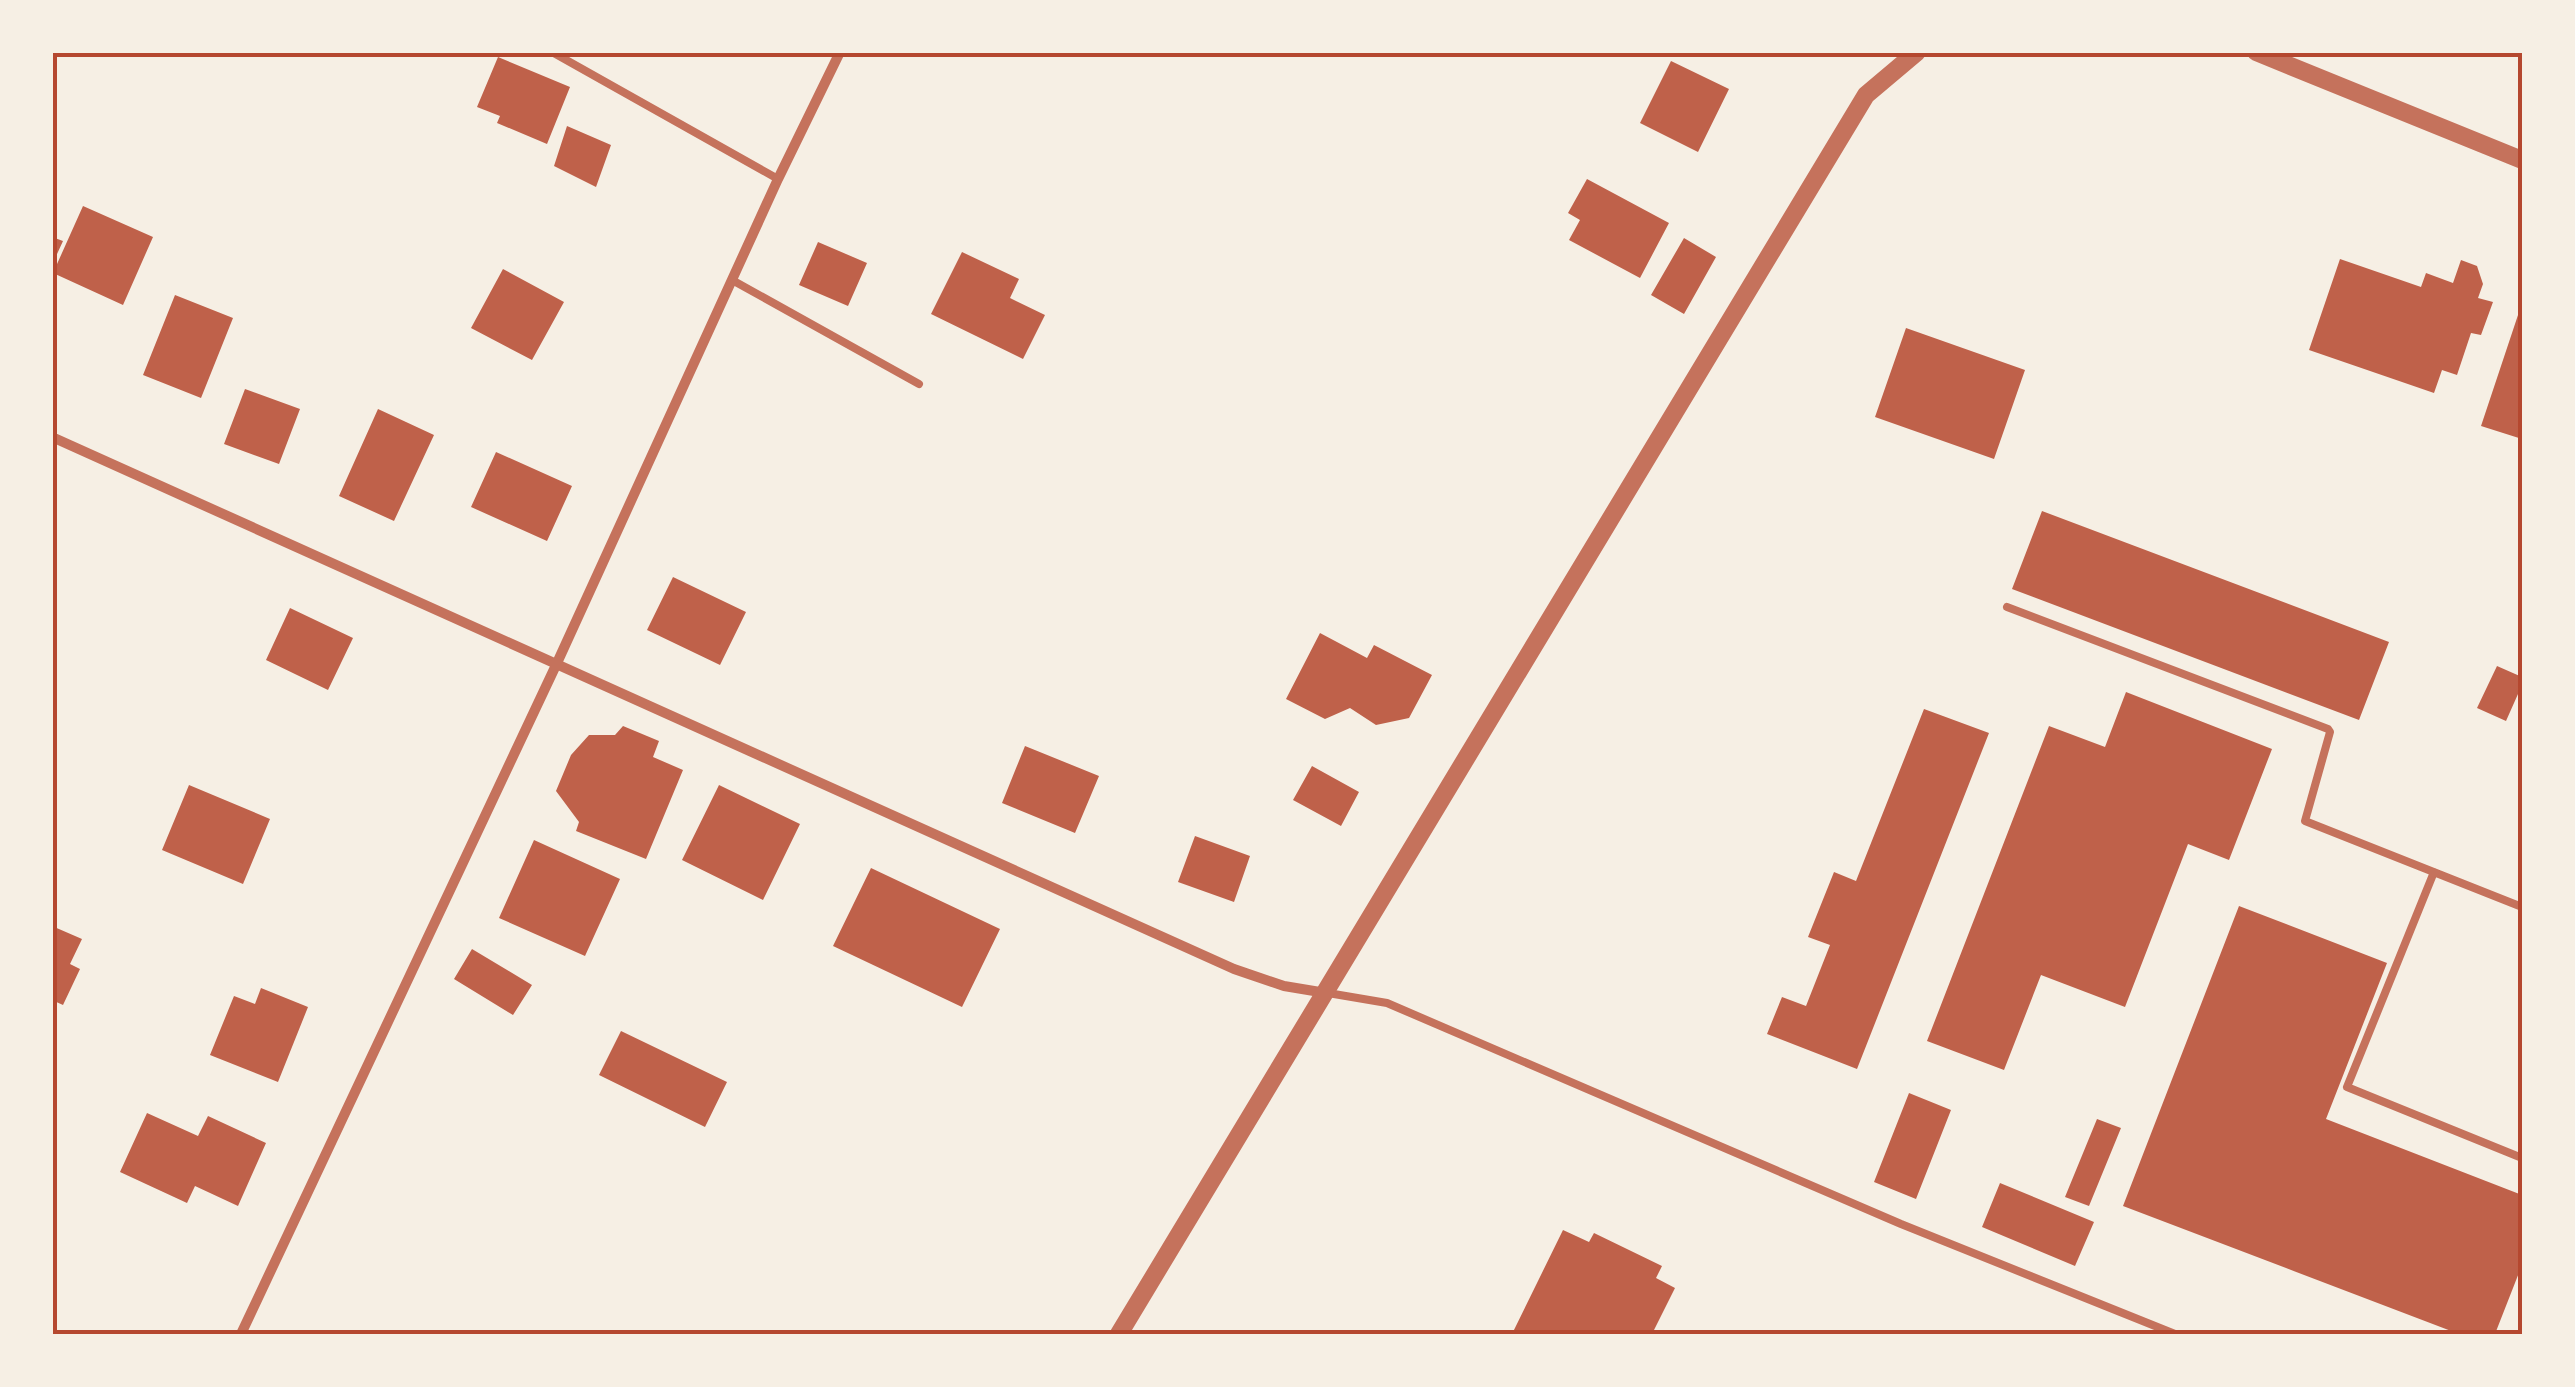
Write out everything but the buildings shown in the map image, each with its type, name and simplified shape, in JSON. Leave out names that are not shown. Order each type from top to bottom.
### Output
[{"type":"street","points":[[241,1334],[840,52]]},
{"type":"street","points":[[1119,1334],[1866,95],[1917,52]]},
{"type":"street","points":[[2256,52],[2522,160]]},
{"type":"street","points":[[52,437],[1234,970],[1284,986],[1327,993]]},
{"type":"lane","points":[[552,52],[778,180]]},
{"type":"lane","points":[[732,280],[919,384]]},
{"type":"lane","points":[[2007,607],[2328,729],[2305,821],[2522,907]]},
{"type":"lane","points":[[2434,872],[2347,1087],[2522,1158]]},
{"type":"lane","points":[[1327,993],[1387,1003],[1901,1224],[2175,1334]]}]
